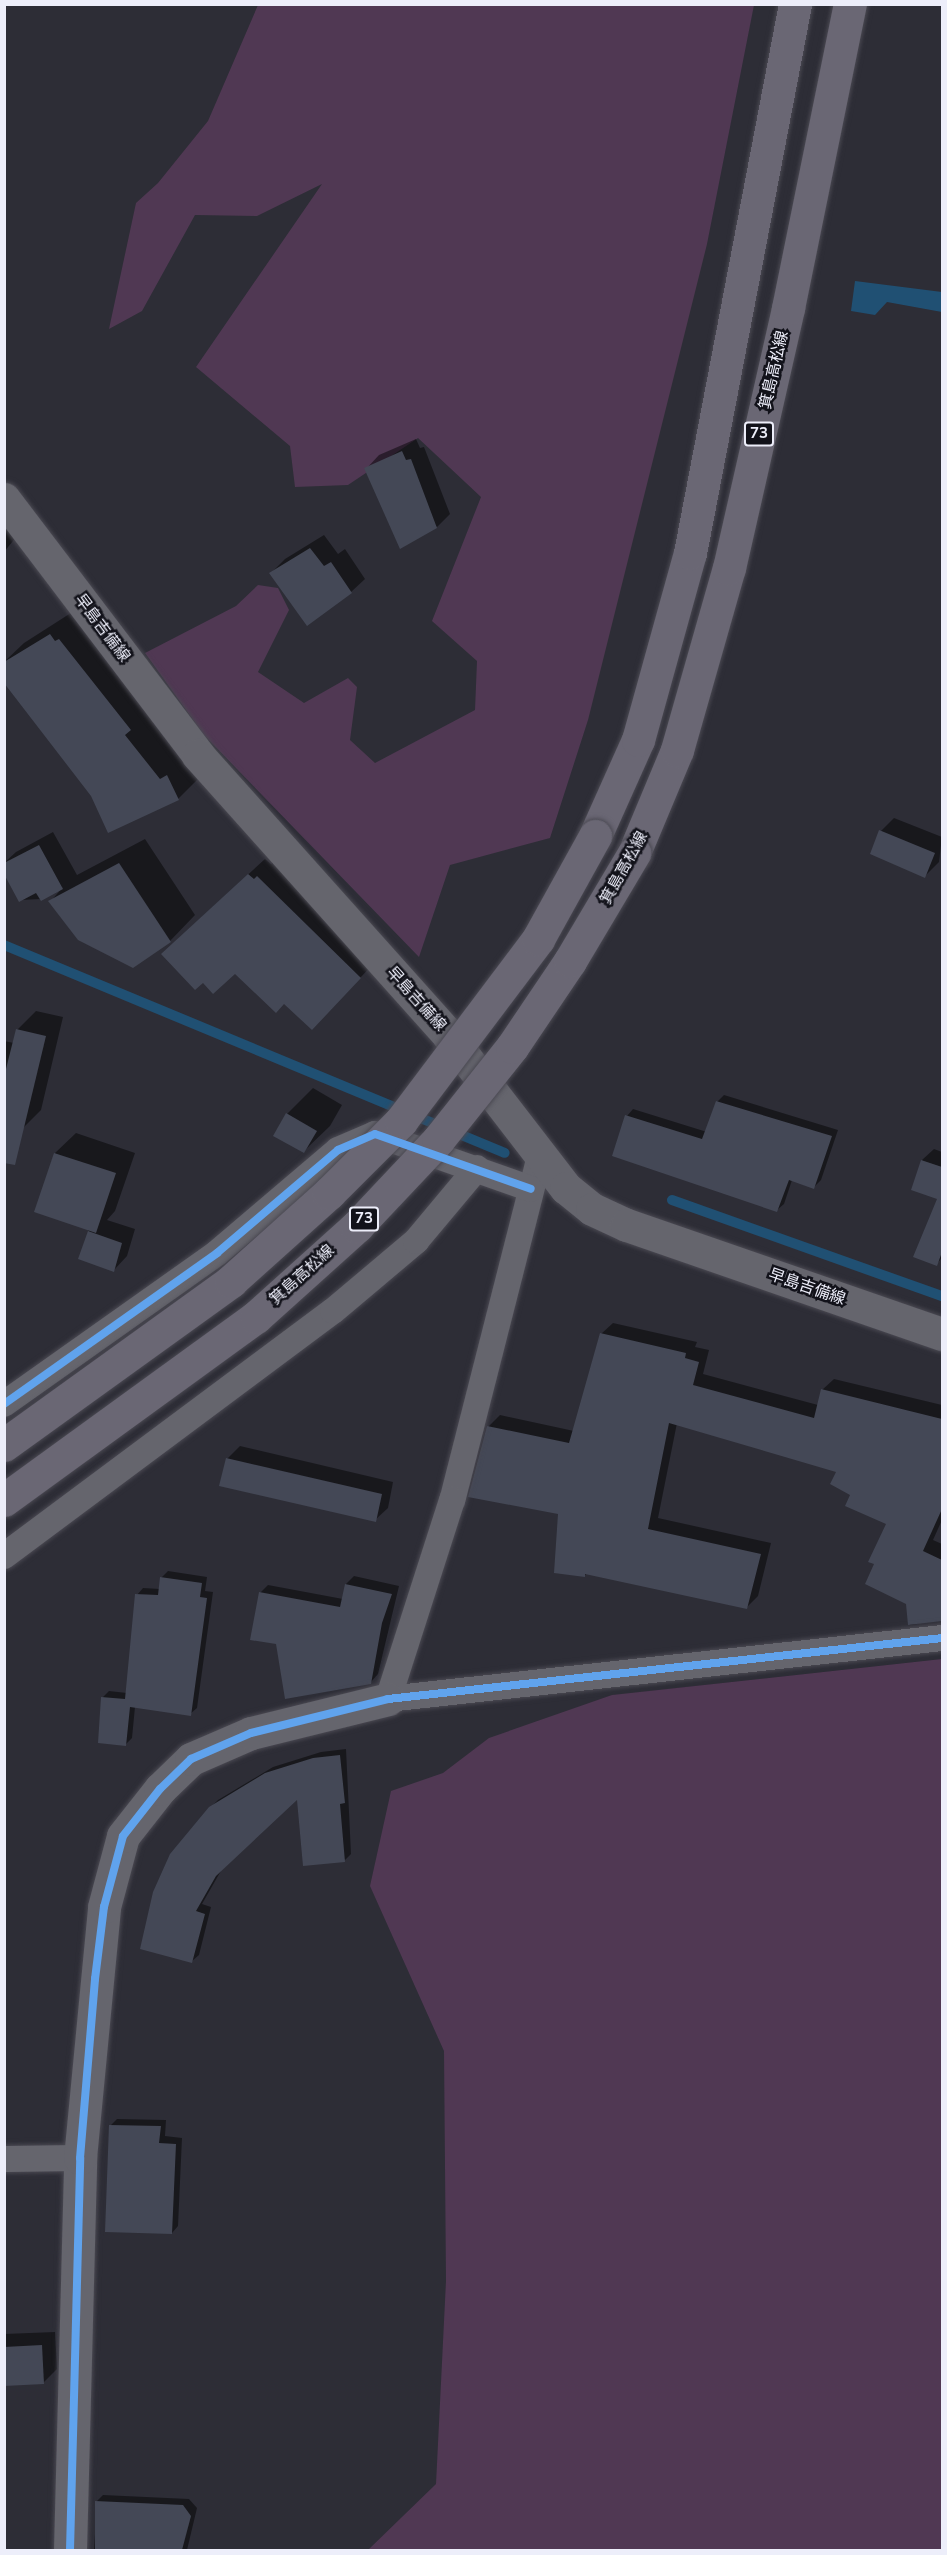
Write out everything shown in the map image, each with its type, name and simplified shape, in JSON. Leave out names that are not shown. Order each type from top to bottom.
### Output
[{"type":"main road","name":"73","points":[[4,1445],[231,1281],[329,1193],[401,1120],[538,939],[595,836],[638,740],[690,554],[795,4]]},
{"type":"main road","name":"箕島高松線","points":[[4,1500],[256,1317],[357,1226],[438,1140],[512,1047],[570,960],[634,853],[677,750],[729,568],[788,308],[850,4]]},
{"type":"main road","name":"早島吉備線","points":[[4,499],[198,755],[448,1035],[566,1188],[592,1209],[627,1225],[942,1334]]},
{"type":"main road","points":[[70,2550],[80,2158],[104,1907],[123,1836],[191,1759],[251,1733],[388,1699]]},
{"type":"street","points":[[4,1404],[217,1253],[338,1150],[375,1134],[477,1168],[531,1189]]},
{"type":"street","points":[[540,1156],[452,1500],[388,1699],[942,1638]]},
{"type":"street","points":[[4,1556],[333,1311],[417,1240],[477,1168]]},
{"type":"street","points":[[4,2159],[80,2158]]},
{"type":"shaded area","points":[[258,5],[754,5],[707,244],[588,720],[550,838],[450,865],[419,957],[204,735],[145,653],[236,606],[258,585],[278,588],[289,610],[258,672],[304,703],[348,678],[357,687],[350,740],[375,763],[475,710],[477,661],[432,621],[481,497],[418,438],[348,485],[295,487],[290,446],[196,367],[322,184],[257,216],[195,215],[142,311],[109,329],[136,203],[158,183],[208,121]]},
{"type":"shaded area","points":[[942,1659],[942,2550],[368,2550],[436,2484],[446,2281],[444,2051],[370,1886],[391,1791],[443,1773],[489,1738],[612,1695]]},
{"type":"water","points":[[855,281],[942,292],[942,312],[887,302],[875,315],[851,311]]},
{"type":"building","points":[[402,451],[406,460],[411,459],[437,528],[400,549],[364,468]]},
{"type":"building","points":[[310,548],[324,566],[331,562],[352,593],[307,626],[269,573]]},
{"type":"building","points":[[50,634],[55,641],[59,639],[131,730],[125,735],[160,779],[167,775],[179,800],[108,833],[91,796],[4,683],[4,662]]},
{"type":"building","points":[[879,830],[935,853],[925,878],[870,854]]},
{"type":"building","points":[[39,845],[63,889],[41,901],[36,893],[19,902],[4,874],[4,863]]},
{"type":"building","points":[[119,863],[171,942],[133,968],[78,940],[48,901]]},
{"type":"building","points":[[248,874],[254,879],[257,876],[361,978],[312,1030],[284,1004],[276,1013],[235,974],[213,994],[203,983],[195,990],[161,954]]},
{"type":"building","points":[[16,1029],[46,1036],[15,1165],[4,1163],[4,1077]]},
{"type":"building","points":[[716,1101],[832,1136],[814,1189],[789,1180],[777,1212],[612,1156],[625,1115],[702,1139]]},
{"type":"building","points":[[286,1113],[317,1131],[304,1153],[273,1136]]},
{"type":"building","points":[[54,1153],[116,1173],[96,1233],[34,1212]]},
{"type":"building","points":[[921,1160],[942,1167],[942,1252],[937,1266],[913,1257],[937,1199],[911,1190]]},
{"type":"building","points":[[88,1231],[122,1243],[114,1272],[78,1259]]},
{"type":"building","points":[[600,1333],[686,1353],[685,1358],[699,1362],[693,1385],[814,1418],[821,1389],[942,1419],[942,1509],[923,1551],[942,1560],[942,1621],[908,1625],[906,1604],[865,1584],[874,1564],[868,1562],[886,1524],[845,1506],[850,1495],[830,1484],[836,1472],[669,1423],[648,1529],[761,1554],[747,1609],[585,1574],[585,1577],[554,1573],[558,1514],[468,1497],[487,1426],[569,1443]]},
{"type":"building","points":[[226,1458],[382,1494],[376,1522],[219,1486]]},
{"type":"building","points":[[160,1577],[202,1583],[200,1597],[207,1598],[191,1716],[130,1707],[126,1746],[98,1743],[101,1697],[125,1699],[135,1594],[158,1595]]},
{"type":"building","points":[[345,1584],[392,1594],[382,1623],[371,1684],[285,1699],[276,1644],[250,1640],[259,1592],[340,1607]]},
{"type":"building","points":[[340,1755],[345,1803],[340,1804],[345,1862],[303,1866],[297,1800],[216,1876],[196,1911],[205,1914],[192,1963],[140,1949],[153,1892],[170,1854],[209,1807],[265,1773],[313,1758]]},
{"type":"building","points":[[109,2125],[161,2126],[159,2143],[176,2144],[172,2234],[105,2232]]},
{"type":"building","points":[[42,2345],[44,2384],[4,2386],[4,2347]]},
{"type":"building","points":[[95,2501],[183,2505],[191,2516],[182,2550],[95,2550]]},
{"type":"waterway","points":[[4,945],[505,1153]]},
{"type":"waterway","points":[[672,1200],[942,1296]]},
{"type":"cycle path","points":[[4,1404],[217,1253],[338,1150],[375,1134],[531,1189]]},
{"type":"cycle path","points":[[70,2550],[80,2158],[95,1979],[104,1907],[123,1836],[160,1789],[191,1759],[251,1733],[388,1699],[942,1638]]}]
